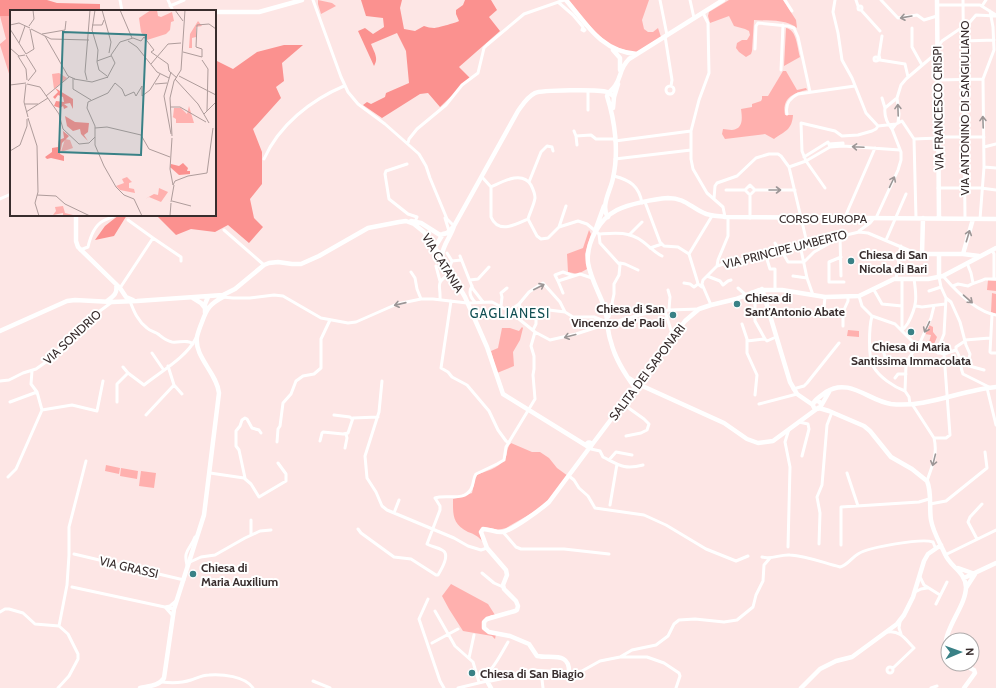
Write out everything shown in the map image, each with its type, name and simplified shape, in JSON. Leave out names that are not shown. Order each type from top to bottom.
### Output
[{"type":"street","points":[[120,0],[122,10]]},
{"type":"street","points":[[168,0],[172,10]]},
{"type":"street","points":[[170,6],[184,0]]},
{"type":"street","points":[[216,12],[259,12],[302,0]]},
{"type":"street","points":[[314,0],[344,86],[358,104],[385,124],[419,154],[424,162],[449,231]]},
{"type":"street","points":[[408,143],[409,139],[417,129],[446,105],[462,86],[478,73],[484,48],[487,44],[524,14],[565,0],[594,34],[619,53],[626,54],[629,59]]},
{"type":"street","points":[[660,0],[672,80],[671,86]]},
{"type":"street","points":[[690,0],[694,18]]},
{"type":"street","points":[[785,0],[792,11]]},
{"type":"street","points":[[835,0],[833,12],[842,60],[852,78],[866,113],[878,126]]},
{"type":"street","points":[[856,0],[858,6],[861,6],[861,10],[880,31]]},
{"type":"street","points":[[880,0],[898,18],[917,15],[924,20],[937,16]]},
{"type":"street","name":"VIA ANTONINO DI SANGIULIANO","points":[[963,0],[965,217]]},
{"type":"street","points":[[981,5],[986,0]]},
{"type":"street","points":[[606,94],[615,86],[622,67],[629,59],[720,1]]},
{"type":"street","points":[[556,2],[573,15],[583,28]]},
{"type":"street","points":[[937,3],[981,5],[996,15]]},
{"type":"street","name":"VIA FRANCESCO CRISPI","points":[[937,3],[936,54],[938,80],[939,217]]},
{"type":"street","points":[[980,218],[984,167],[983,79],[995,50],[990,11]]},
{"type":"street","points":[[703,13],[708,23],[709,74],[700,95],[691,131],[690,150],[693,169],[707,193],[723,206],[726,217],[728,236],[717,266]]},
{"type":"street","points":[[885,108],[896,98],[901,86],[908,77],[936,54],[938,46],[942,41],[964,27],[976,16],[996,15]]},
{"type":"street","points":[[755,49],[756,26],[758,23],[791,27],[797,34],[810,92]]},
{"type":"street","points":[[781,70],[783,25]]},
{"type":"street","points":[[912,28],[912,47],[922,65]]},
{"type":"street","points":[[882,36],[880,60],[905,64],[908,77]]},
{"type":"street","points":[[937,36],[938,42],[942,41]]},
{"type":"street","points":[[964,41],[994,40]]},
{"type":"street","points":[[619,53],[637,54]]},
{"type":"street","points":[[619,53],[621,66],[620,72]]},
{"type":"street","points":[[613,118],[614,97],[622,67]]},
{"type":"street","points":[[938,80],[983,79]]},
{"type":"street","points":[[264,159],[270,146],[290,121],[322,97],[344,86]]},
{"type":"street","points":[[787,114],[787,106],[793,97],[800,93],[855,86]]},
{"type":"street","points":[[434,246],[443,234],[454,226],[518,112],[528,98],[541,91],[589,91],[612,94],[614,97]]},
{"type":"street","points":[[588,110],[589,91]]},
{"type":"street","points":[[606,94],[611,106],[615,140],[614,176],[605,211],[608,217]]},
{"type":"street","points":[[859,232],[875,218],[900,164],[900,150],[892,129],[888,125],[882,98]]},
{"type":"street","points":[[896,98],[899,114],[897,124]]},
{"type":"street","points":[[892,129],[902,121],[914,139],[921,254],[964,254],[979,256]]},
{"type":"street","points":[[825,188],[804,157],[802,150],[801,123],[835,131],[842,136],[872,132],[878,126],[897,124]]},
{"type":"street","points":[[574,131],[577,145]]},
{"type":"street","points":[[576,136],[591,135],[596,140],[615,140],[691,131]]},
{"type":"street","points":[[914,139],[940,137],[984,137]]},
{"type":"street","points":[[804,157],[828,142],[830,146]]},
{"type":"street","points":[[984,146],[996,144]]},
{"type":"street","points":[[529,182],[541,152],[547,146],[552,147],[553,151]]},
{"type":"street","points":[[789,168],[806,161],[830,146],[900,150]]},
{"type":"street","points":[[845,217],[875,148]]},
{"type":"street","points":[[615,159],[690,150]]},
{"type":"street","points":[[714,199],[716,184],[737,176],[756,158],[769,154],[778,154],[789,168],[807,243]]},
{"type":"street","points":[[407,164],[386,171],[388,196],[391,201],[408,214],[417,217],[415,222]]},
{"type":"street","points":[[984,167],[996,168]]},
{"type":"street","points":[[614,176],[623,178],[635,186],[639,191],[662,244]]},
{"type":"street","points":[[482,177],[491,187],[491,217],[495,224],[501,227],[509,227],[528,219]]},
{"type":"street","points":[[491,187],[513,178],[521,178],[529,182],[533,190],[534,199],[528,219],[537,236],[541,239],[548,238],[559,227],[566,206]]},
{"type":"street","points":[[726,190],[745,190],[750,185],[755,190],[795,190]]},
{"type":"street","points":[[938,188],[983,188],[996,190]]},
{"type":"street","points":[[745,190],[750,195],[750,218]]},
{"type":"street","points":[[750,195],[755,190]]},
{"type":"street","points":[[0,199],[10,194]]},
{"type":"street","points":[[886,240],[906,194]]},
{"type":"street","points":[[607,199],[602,209],[596,233],[588,255],[589,269],[604,308],[610,342],[626,376],[637,384],[724,424],[747,440],[754,443],[766,443],[773,441],[805,418],[832,389],[838,387],[850,388],[885,403],[911,404],[925,403],[978,389],[996,386]]},
{"type":"street","points":[[596,233],[608,217],[622,208],[662,199],[677,199],[686,202],[712,216],[689,254]]},
{"type":"street","points":[[442,209],[447,219],[454,226]]},
{"type":"street","points":[[602,209],[601,217],[604,221]]},
{"type":"street","points":[[76,216],[76,242],[80,250],[116,284],[119,290],[126,297],[137,301]]},
{"type":"street","points":[[80,250],[88,247],[91,236],[101,222],[114,216]]},
{"type":"street","name":"CORSO EUROPA","points":[[712,216],[750,218],[965,217],[996,219]]},
{"type":"street","points":[[964,254],[974,218]]},
{"type":"street","points":[[128,220],[181,257],[181,261]]},
{"type":"street","points":[[559,227],[580,221],[586,224],[596,233],[600,243],[620,263],[638,270]]},
{"type":"street","points":[[207,307],[213,302],[227,296],[264,265],[273,262],[301,264],[319,256],[368,228],[380,225],[415,222],[421,223],[436,234],[443,234]]},
{"type":"street","name":"VIA CATANIA","points":[[415,222],[434,246],[465,297],[484,341],[503,394],[579,442],[589,446]]},
{"type":"street","points":[[629,235],[642,222]]},
{"type":"street","points":[[866,232],[870,223]]},
{"type":"street","points":[[442,258],[442,250],[453,231],[454,226]]},
{"type":"street","points":[[224,230],[264,265]]},
{"type":"street","name":"VIA PRINCIPE UMBERTO","points":[[702,287],[703,280],[717,266],[807,243],[840,237],[848,233],[866,232],[921,254]]},
{"type":"street","points":[[596,233],[621,233],[629,235],[640,240],[662,256]]},
{"type":"street","points":[[775,243],[788,262],[804,262],[814,252],[840,237],[841,276]]},
{"type":"street","points":[[109,301],[119,290],[153,238]]},
{"type":"street","points":[[434,246],[446,242]]},
{"type":"street","points":[[650,248],[662,244],[664,246],[678,247],[689,254],[698,284],[702,287],[711,305]]},
{"type":"street","points":[[800,245],[807,278],[813,296]]},
{"type":"street","points":[[896,279],[900,246]]},
{"type":"street","points":[[358,529],[372,542],[394,557],[411,560],[437,576],[439,574],[446,555],[443,550],[427,544],[440,510],[440,506],[435,498],[458,497],[470,491],[476,474],[504,460],[506,447],[535,399],[533,375],[534,356],[531,346],[536,313],[538,310],[542,309],[565,312],[573,317],[594,317],[607,321],[667,310],[699,309],[711,305],[719,306],[752,292],[762,290],[774,289],[825,297],[859,296],[896,279],[942,277],[994,249],[995,279],[985,279],[982,282],[973,283],[968,286],[958,284],[953,286]]},
{"type":"street","points":[[440,300],[438,285],[449,272],[452,261],[447,253]]},
{"type":"street","points":[[765,253],[770,269],[775,269],[774,289]]},
{"type":"street","points":[[939,255],[942,277],[940,285],[946,298],[951,302],[956,311],[970,354],[968,365]]},
{"type":"street","points":[[460,256],[472,286],[483,302]]},
{"type":"street","points":[[841,257],[829,262],[829,282],[844,282]]},
{"type":"street","points":[[452,261],[461,260]]},
{"type":"street","points":[[0,331],[67,301],[75,300],[120,302],[227,296],[237,298],[283,296],[318,316],[348,323],[356,322],[397,304],[421,300],[440,300],[467,303],[492,302],[509,311],[544,338],[555,340],[599,327],[607,321],[614,294],[613,286],[619,273],[620,263]]},
{"type":"street","points":[[967,263],[973,283]]},
{"type":"street","points":[[436,266],[440,281]]},
{"type":"street","points":[[470,280],[478,279],[489,267]]},
{"type":"street","points":[[558,281],[580,274],[589,269]]},
{"type":"street","points":[[411,272],[416,281],[421,300]]},
{"type":"street","points":[[563,293],[555,275],[563,272],[574,276]]},
{"type":"street","points":[[580,274],[592,278]]},
{"type":"street","points":[[707,276],[720,281],[724,285],[728,280],[731,280]]},
{"type":"street","points":[[793,276],[807,278]]},
{"type":"street","points":[[942,277],[972,303],[994,315],[990,338],[991,353],[996,353]]},
{"type":"street","points":[[902,279],[903,328]]},
{"type":"street","points":[[903,328],[911,318],[916,306],[917,297],[914,279]]},
{"type":"street","points":[[509,311],[529,292],[544,283],[560,302],[565,312]]},
{"type":"street","points":[[684,283],[694,286],[698,284]]},
{"type":"street","points":[[929,291],[940,285]]},
{"type":"street","points":[[472,286],[469,292],[470,298],[475,302]]},
{"type":"street","points":[[501,306],[501,293],[507,288]]},
{"type":"street","points":[[738,288],[746,295]]},
{"type":"street","points":[[119,290],[120,302]]},
{"type":"street","points":[[667,334],[672,335],[667,310],[670,296],[668,290]]},
{"type":"street","points":[[762,290],[787,374],[793,389],[799,395],[831,412],[864,426],[891,457],[912,469],[927,481]]},
{"type":"street","points":[[874,290],[882,304],[902,306]]},
{"type":"street","points":[[752,292],[755,300],[755,321],[765,339]]},
{"type":"street","points":[[859,296],[862,306],[872,316],[903,328],[918,346],[938,353],[944,354],[956,350],[956,347],[965,340],[990,338]]},
{"type":"street","points":[[123,367],[128,373],[144,385],[163,369],[180,358],[193,344],[197,336],[204,318],[208,297]]},
{"type":"street","points":[[825,297],[824,307],[827,313]]},
{"type":"street","points":[[843,326],[843,312],[848,301],[848,297]]},
{"type":"street","points":[[193,298],[207,307]]},
{"type":"street","points":[[938,353],[944,334],[946,298]]},
{"type":"street","name":"VIA SONDRIO","points":[[0,382],[9,380],[25,372],[32,371],[46,362],[90,317],[109,301]]},
{"type":"street","points":[[130,301],[135,314],[147,328],[170,342],[191,342],[197,348],[216,381],[219,393],[204,515],[182,588],[174,609],[166,673],[162,682]]},
{"type":"street","points":[[451,301],[441,368],[448,372],[452,377],[466,384],[476,394],[489,411],[498,430],[509,443]]},
{"type":"street","points":[[515,316],[522,311],[518,304]]},
{"type":"street","points":[[916,306],[934,306],[945,304]]},
{"type":"street","points":[[905,392],[906,365],[909,358],[918,346],[931,318],[934,306]]},
{"type":"street","name":"SALITA DEI SAPONARI","points":[[589,446],[598,438],[672,335],[699,309]]},
{"type":"street","points":[[872,316],[870,327],[872,365],[886,380],[898,389],[905,392],[911,404],[934,438],[936,452],[927,481],[932,523],[941,546],[948,560],[955,566],[964,571],[975,574]]},
{"type":"street","points":[[623,319],[625,327]]},
{"type":"street","points":[[277,442],[283,403],[291,394],[296,381],[302,376],[315,374],[322,364],[321,339],[330,320]]},
{"type":"street","points":[[742,324],[747,341],[746,352],[757,376],[755,395]]},
{"type":"street","points":[[197,336],[197,348]]},
{"type":"street","points":[[747,341],[765,339],[767,341],[776,337]]},
{"type":"street","points":[[793,389],[804,386],[807,383],[839,342]]},
{"type":"street","points":[[882,347],[885,358],[906,365]]},
{"type":"street","points":[[956,350],[962,364],[963,374],[988,387]]},
{"type":"street","points":[[152,353],[163,369]]},
{"type":"street","points":[[934,438],[946,438],[950,435],[944,354]]},
{"type":"street","points":[[962,364],[984,370]]},
{"type":"street","points":[[168,366],[174,385],[182,394]]},
{"type":"street","points":[[622,369],[637,384]]},
{"type":"street","points":[[8,477],[16,469],[42,410],[37,392],[31,384],[32,371]]},
{"type":"street","points":[[116,402],[117,384],[128,373]]},
{"type":"street","points":[[895,378],[898,374],[906,374]]},
{"type":"street","points":[[42,410],[68,405],[97,411],[103,381]]},
{"type":"street","points":[[382,381],[378,417],[365,453],[366,476],[382,506],[394,513],[454,538],[468,546],[481,550],[487,548]]},
{"type":"street","points":[[146,415],[174,385]]},
{"type":"street","points":[[988,387],[996,425]]},
{"type":"street","points":[[818,404],[832,389]]},
{"type":"street","points":[[10,402],[37,392]]},
{"type":"street","points":[[759,404],[799,395]]},
{"type":"street","points":[[623,404],[649,424],[647,430],[634,435],[626,436]]},
{"type":"street","points":[[819,544],[820,513],[817,497],[822,485],[827,425],[831,412]]},
{"type":"street","points":[[334,415],[350,417],[352,419],[378,417]]},
{"type":"street","points":[[260,433],[259,430],[252,428],[245,418],[242,420],[236,431],[236,446],[239,450],[245,478],[259,497],[286,481],[286,474],[278,463]]},
{"type":"street","points":[[344,448],[347,438],[346,434],[348,433],[352,419]]},
{"type":"street","points":[[799,422],[808,424],[810,429],[802,456]]},
{"type":"street","points":[[788,547],[790,467],[785,442],[789,429]]},
{"type":"street","points":[[320,441],[322,432],[346,434]]},
{"type":"street","points":[[503,587],[507,575],[506,570],[487,548],[481,534],[482,530],[485,529],[503,532],[545,506],[586,454],[589,446],[591,449],[600,451],[603,457],[617,464],[630,468],[643,465]]},
{"type":"street","points":[[608,460],[616,452],[632,455]]},
{"type":"street","points":[[841,545],[841,507],[946,501],[987,468],[985,452]]},
{"type":"street","points":[[59,626],[67,584],[69,527],[86,461]]},
{"type":"street","points":[[610,505],[617,464]]},
{"type":"street","points":[[210,473],[245,478]]},
{"type":"street","points":[[847,474],[858,506]]},
{"type":"street","points":[[569,476],[588,496],[595,508],[644,515],[666,525],[706,549],[736,561],[748,556]]},
{"type":"street","points":[[394,513],[399,500]]},
{"type":"street","points":[[977,539],[968,522],[970,517],[982,504]]},
{"type":"street","points":[[251,520],[251,535]]},
{"type":"street","points":[[190,562],[201,557],[215,555],[251,535],[264,530],[271,530]]},
{"type":"street","points":[[901,634],[899,628],[901,620],[915,592],[922,565],[928,554],[934,548],[977,539],[996,530]]},
{"type":"street","points":[[503,532],[516,547],[521,549],[564,549],[609,554]]},
{"type":"street","points":[[187,571],[185,555],[187,549],[196,538]]},
{"type":"street","points":[[762,557],[770,558],[782,555],[793,555],[840,567],[846,565],[858,554],[894,544],[927,541],[933,542],[934,548]]},
{"type":"street","points":[[934,548],[941,546]]},
{"type":"street","name":"VIA GRASSI","points":[[74,554],[184,580]]},
{"type":"street","points":[[620,657],[632,650],[659,644],[668,636],[674,624],[680,620],[694,619],[724,622],[737,620],[753,607],[763,581],[764,565],[770,558]]},
{"type":"street","points":[[964,578],[996,563]]},
{"type":"street","points":[[949,632],[956,615],[962,606],[965,590],[964,578],[955,566]]},
{"type":"street","points":[[182,588],[181,582],[177,578],[182,576],[187,571]]},
{"type":"street","points":[[482,573],[494,583],[503,587],[516,601],[518,608],[515,611],[487,619],[484,622],[484,628],[489,632],[510,636],[529,644],[537,656],[564,659],[568,663],[569,673]]},
{"type":"street","points":[[965,590],[975,574]]},
{"type":"street","points":[[920,575],[922,583],[927,588],[940,595]]},
{"type":"street","points":[[936,604],[947,582]]},
{"type":"street","points":[[72,586],[174,609]]},
{"type":"street","points":[[915,592],[927,588]]},
{"type":"street","points":[[165,607],[173,604],[178,599]]},
{"type":"street","points":[[428,599],[419,619],[440,681],[444,688]]},
{"type":"street","points":[[165,607],[173,616]]},
{"type":"street","points":[[0,612],[8,608],[23,613],[35,624],[59,626],[68,634],[78,657],[69,676],[58,688]]},
{"type":"street","points":[[435,611],[455,646],[473,662],[480,682]]},
{"type":"street","points":[[801,688],[820,669],[836,661],[852,657],[894,627],[901,620]]},
{"type":"street","points":[[432,643],[458,629]]},
{"type":"street","points":[[887,632],[895,631],[901,634],[914,648],[893,668]]},
{"type":"street","points":[[469,658],[474,635]]},
{"type":"street","points":[[491,688],[489,680],[490,670],[494,667],[496,660],[508,642]]},
{"type":"street","points":[[458,688],[534,671],[569,673],[582,671],[600,661],[620,657],[642,657],[652,659],[671,667],[678,672],[680,676],[676,688]]},
{"type":"street","points":[[541,672],[543,688]]},
{"type":"street","points":[[964,688],[975,672]]},
{"type":"street","points":[[140,688],[162,682],[184,682],[213,675],[241,678],[253,688]]},
{"type":"street","points":[[313,681],[330,688]]},
{"type":"street","points":[[931,688],[937,686]]},
{"type":"shaded area","points":[[0,0],[47,0],[57,3],[100,4],[100,10],[10,10],[10,16],[0,16]]},
{"type":"shaded area","points":[[318,0],[332,3],[336,6],[321,14]]},
{"type":"shaded area","points":[[361,0],[402,0],[400,8],[404,29],[415,31],[424,26],[436,28],[459,21],[456,10],[463,5],[465,0],[491,0],[497,10],[489,17],[500,31],[459,67],[470,78],[440,107],[428,93],[420,94],[382,118],[363,105],[367,102],[371,104],[385,97],[386,93],[409,83],[406,51],[397,33],[371,44],[376,58],[374,66],[358,31],[365,28],[373,34],[384,27],[383,18],[366,16]]},
{"type":"shaded area","points":[[569,0],[649,0],[642,20],[644,29],[648,32],[653,32],[658,28],[661,37],[635,53],[612,46],[596,33]]},
{"type":"shaded area","points":[[729,0],[783,0],[796,20],[797,28],[788,23],[754,20],[752,51],[751,54],[746,57],[736,48],[737,43],[742,40],[747,40],[750,35],[749,31],[734,26],[729,16],[710,23],[708,16],[709,12]]},
{"type":"shaded area","points":[[0,16],[10,16],[10,77],[0,45],[6,39]]},
{"type":"shaded area","points":[[786,28],[790,29],[794,35],[800,57],[784,66]]},
{"type":"shaded area","points":[[284,45],[303,45],[282,63],[284,81],[276,87],[281,98],[253,129],[262,152],[262,184],[250,199],[254,218],[263,227],[249,243],[228,225],[215,232],[191,229],[176,235],[157,216],[216,216],[216,60],[233,69],[257,52]]},
{"type":"shaded area","points":[[783,71],[786,71],[797,90],[806,88],[807,90],[793,95],[787,101],[784,109],[785,115],[793,115],[791,124],[785,132],[774,139],[765,134],[725,139],[722,134],[723,129],[732,130],[739,127],[742,116],[741,109],[752,107],[752,104],[761,101],[762,96],[768,96]]},
{"type":"shaded area","points":[[118,216],[126,216],[114,236],[95,240],[105,226]]},
{"type":"shaded area","points":[[589,230],[591,234],[585,254],[587,269],[578,274],[568,272],[567,254],[583,248]]},
{"type":"shaded area","points":[[988,280],[996,281],[996,291],[987,290]]},
{"type":"shaded area","points":[[992,293],[996,294],[996,314],[991,312]]},
{"type":"shaded area","points":[[929,325],[933,327],[933,332],[937,337],[934,344],[929,342],[931,335],[925,334]]},
{"type":"shaded area","points":[[522,327],[520,340],[513,352],[514,366],[497,373],[491,351],[498,348],[502,328],[510,328],[519,331]]},
{"type":"shaded area","points":[[848,330],[859,331],[859,337],[847,336]]},
{"type":"shaded area","points":[[511,443],[532,452],[540,452],[549,458],[557,468],[568,476],[545,504],[539,509],[506,528],[498,530],[491,528],[480,533],[482,541],[476,535],[463,529],[456,522],[454,518],[453,499],[472,493],[476,475],[502,463]]},
{"type":"shaded area","points":[[106,465],[120,468],[119,474],[105,471]]},
{"type":"shaded area","points":[[121,468],[138,471],[137,479],[120,476]]},
{"type":"shaded area","points":[[141,471],[156,473],[154,488],[139,486]]},
{"type":"shaded area","points":[[451,584],[488,604],[495,615],[491,615],[482,625],[496,634],[495,639],[492,636],[463,631],[442,596]]},
{"type":"place","name":"Chiesa di San Nicola di Bari","points":[[851,261]]},
{"type":"place","name":"Chiesa di Sant'Antonio Abate","points":[[737,304]]},
{"type":"place","name":"Chiesa di San Vincenzo de' Paoli","points":[[673,315]]},
{"type":"place","name":"Chiesa di Maria Santissima Immacolata","points":[[911,332]]},
{"type":"place","name":"Chiesa di Maria Auxilium","points":[[193,574]]},
{"type":"place","name":"Chiesa di San Biagio","points":[[472,673]]},
{"type":"district","name":"GAGLIANESI","points":[[510,313]]}]
